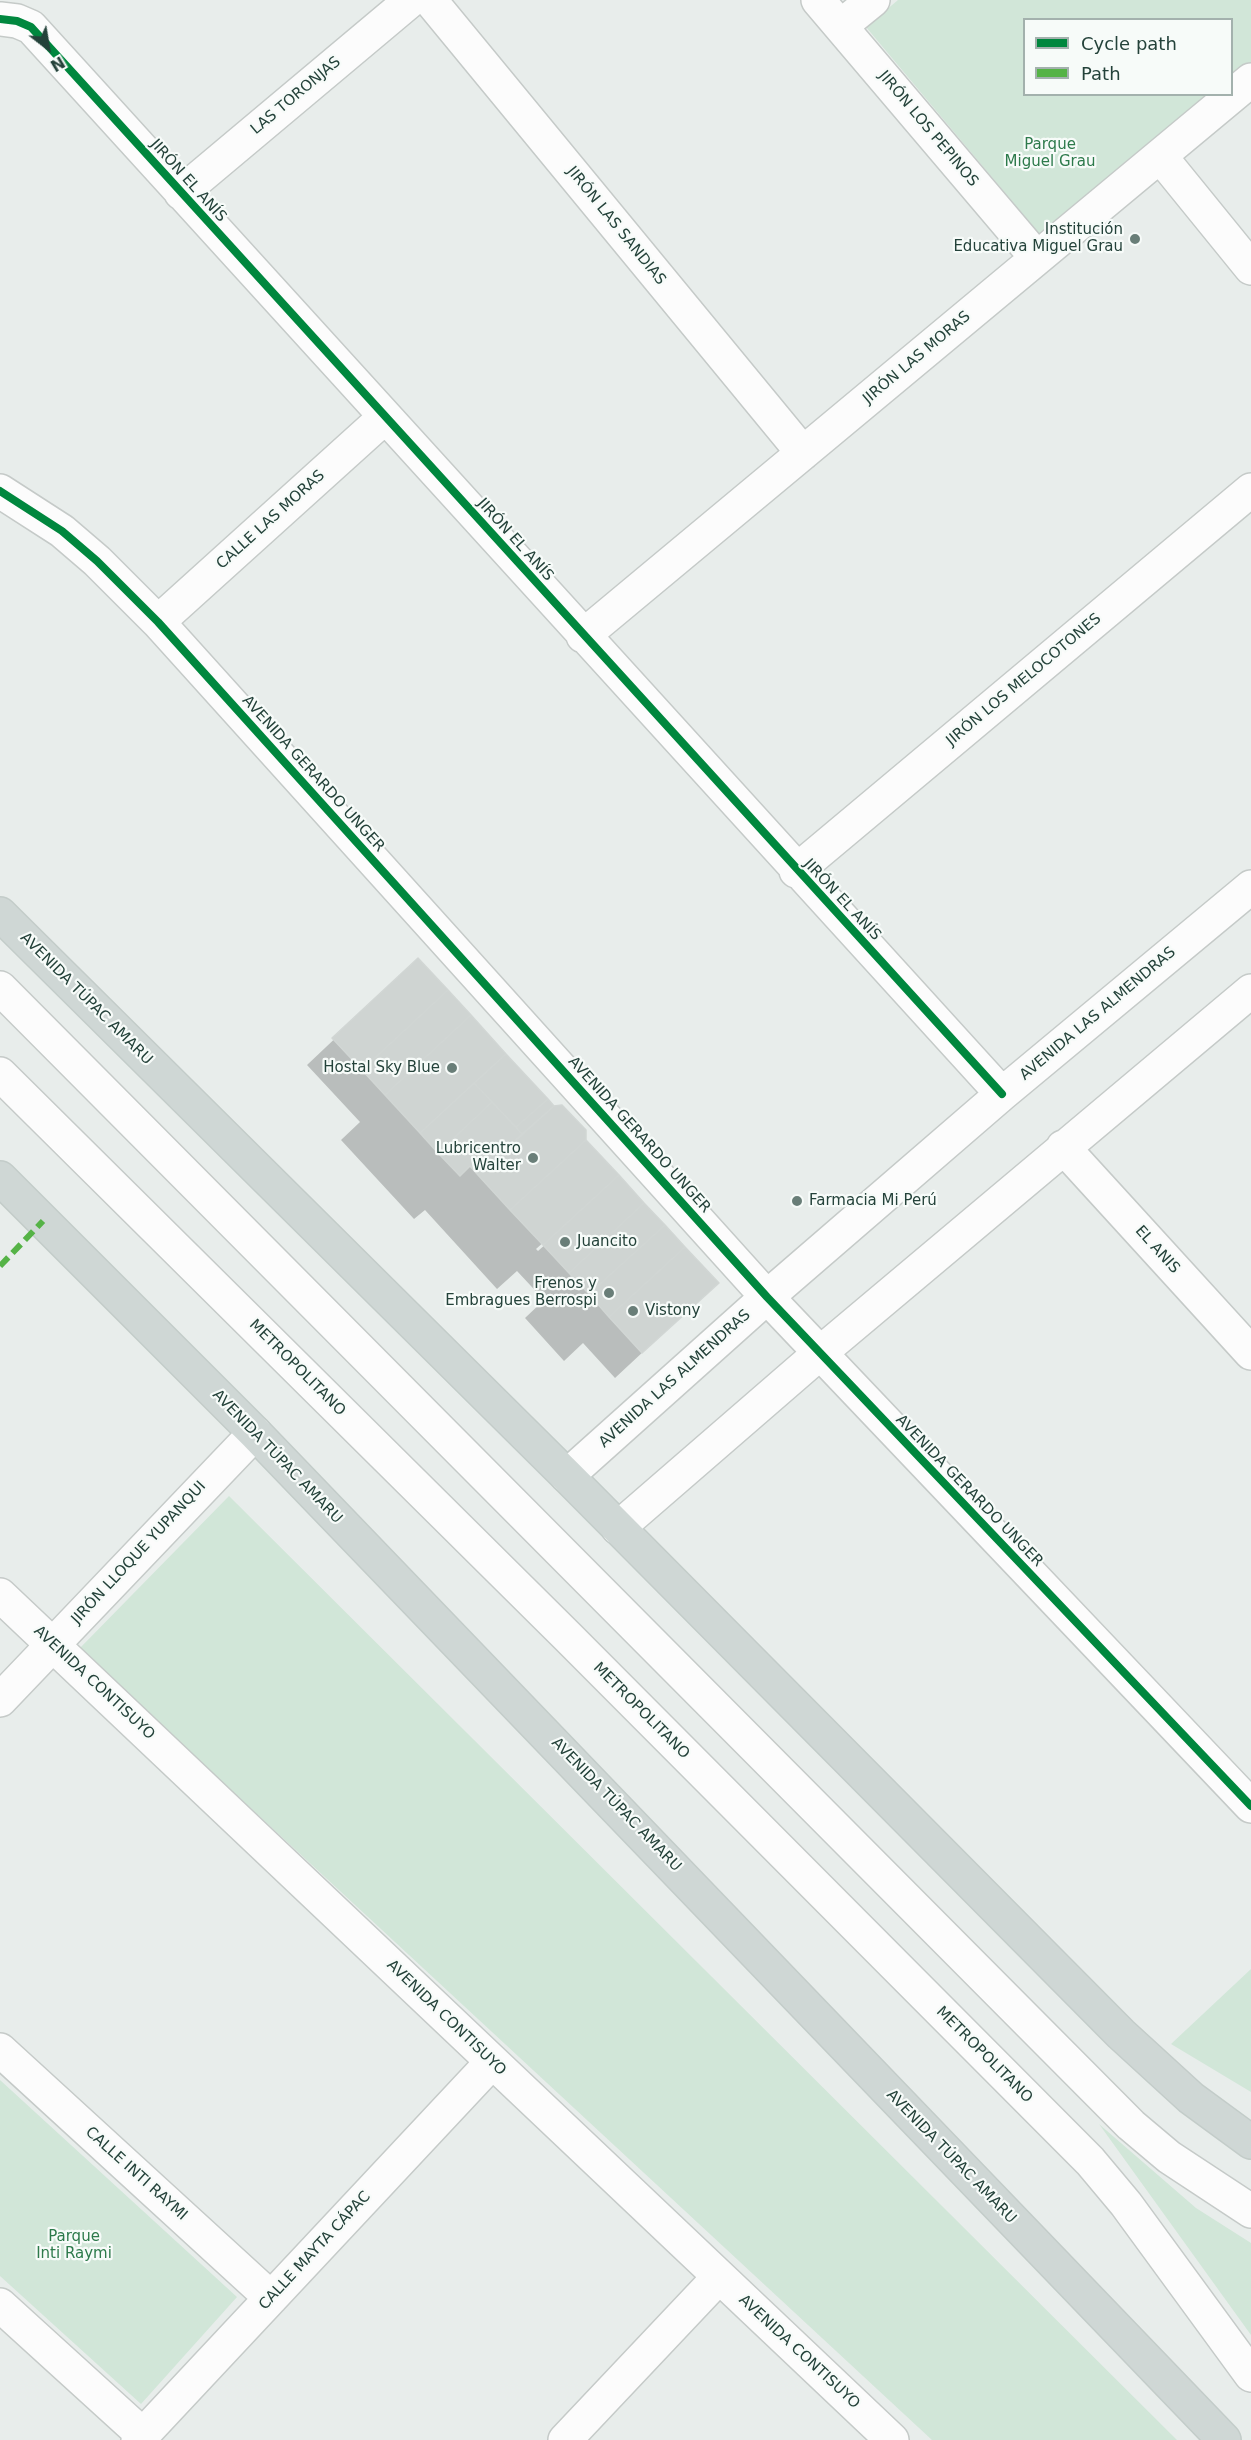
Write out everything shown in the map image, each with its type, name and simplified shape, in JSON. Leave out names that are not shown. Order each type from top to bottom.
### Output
[{"type":"main road","name":"AVENIDA TÚPAC AMARU","points":[[0,914],[567,1476],[1121,2034],[1191,2098],[1251,2142]]},
{"type":"main road","name":"AVENIDA TÚPAC AMARU","points":[[0,1178],[255,1433],[1224,2440]]},
{"type":"street","name":"LAS TORONJAS","points":[[181,193],[411,0]]},
{"type":"street","name":"JIRÓN LAS SANDIAS","points":[[430,0],[802,453]]},
{"type":"street","name":"JIRÓN LOS PEPINOS","points":[[818,0],[1037,258]]},
{"type":"street","points":[[841,26],[873,0]]},
{"type":"street","name":"JIRÓN EL ANÍS","points":[[0,19],[17,21],[31,27],[796,871],[1002,1094]]},
{"type":"street","name":"JIRÓN LAS MORAS","points":[[1233,95],[1251,80]]},
{"type":"street","name":"JIRÓN LAS MORAS","points":[[583,636],[1232,96]]},
{"type":"street","points":[[1160,156],[1251,268]]},
{"type":"street","name":"CALLE LAS MORAS","points":[[158,622],[385,417]]},
{"type":"street","name":"JIRÓN LOS MELOCOTONES","points":[[796,871],[1251,490]]},
{"type":"street","name":"AVENIDA GERARDO UNGER","points":[[0,491],[62,531],[97,561],[158,622],[767,1297],[1251,1806]]},
{"type":"street","name":"AVENIDA LAS ALMENDRAS","points":[[567,1476],[767,1297],[1002,1094],[1251,887]]},
{"type":"street","points":[[0,988],[1131,2125],[1169,2157],[1251,2211]]},
{"type":"street","points":[[618,1528],[820,1353],[1251,991]]},
{"type":"street","name":"METROPOLITANO","points":[[0,1074],[568,1637],[1090,2161],[1126,2204],[1251,2375]]},
{"type":"street","name":"EL ANIS","points":[[1063,1147],[1251,1353]]},
{"type":"street","name":"JIRÓN LLOQUE YUPANQUI","points":[[0,1701],[255,1433]]},
{"type":"street","name":"AVENIDA CONTISUYO","points":[[0,1595],[892,2440]]},
{"type":"street","name":"CALLE INTI RAYMI","points":[[0,2049],[271,2298]]},
{"type":"street","name":"CALLE MAYTA CÁPAC","points":[[140,2438],[492,2062]]},
{"type":"street","points":[[565,2440],[719,2277]]},
{"type":"street","points":[[0,2305],[140,2438]]},
{"type":"green space","name":"Parque Miguel Grau","points":[[898,0],[1251,0],[1251,62],[1233,77],[1233,18],[1023,18],[1023,96],[1211,96],[1042,237],[866,27]]},
{"type":"green space","points":[[229,1496],[1177,2440],[932,2440],[79,1649]]},
{"type":"green space","points":[[1251,1969],[1251,2092],[1171,2044]]},
{"type":"green space","name":"Parque Inti Raymi","points":[[0,2080],[237,2297],[141,2404],[0,2276]]},
{"type":"green space","points":[[1099,2124],[1196,2208],[1251,2243],[1251,2335]]},
{"type":"building","points":[[418,958],[448,990],[362,1070],[332,1038]]},
{"type":"building","points":[[448,990],[471,1015],[385,1095],[362,1070]]},
{"type":"building","name":"Hostal Sky Blue","points":[[471,1015],[506,1054],[420,1133],[385,1095]]},
{"type":"building","points":[[506,1054],[548,1099],[516,1127],[474,1083]]},
{"type":"building","points":[[474,1083],[492,1102],[438,1153],[420,1133]]},
{"type":"building","points":[[548,1099],[554,1106],[522,1134],[516,1127]]},
{"type":"building","points":[[492,1102],[522,1134],[478,1175],[470,1166],[460,1176],[438,1153]]},
{"type":"building","points":[[562,1105],[586,1130],[586,1140],[510,1210],[478,1175],[554,1106]]},
{"type":"building","points":[[586,1140],[619,1175],[543,1245],[510,1210]]},
{"type":"building","points":[[619,1175],[644,1203],[569,1273],[543,1245]]},
{"type":"building","points":[[644,1203],[665,1225],[589,1294],[569,1273]]},
{"type":"building","points":[[665,1225],[685,1247],[609,1317],[589,1294]]},
{"type":"building","points":[[685,1247],[719,1283],[642,1353],[609,1317]]},
{"type":"marked path","points":[[0,1266],[43,1221]]},
{"type":"cycle path","points":[[0,19],[17,21],[31,27],[1002,1094]]},
{"type":"cycle path","points":[[0,491],[62,531],[97,561],[158,622],[767,1297],[1251,1806]]},
{"type":"place","name":"Institución Educativa Miguel Grau","points":[[1135,239]]},
{"type":"place","name":"Hostal Sky Blue","points":[[452,1068]]},
{"type":"place","name":"Lubricentro Walter","points":[[533,1158]]},
{"type":"place","name":"Farmacia Mi Perú","points":[[797,1201]]},
{"type":"place","name":"Juancito","points":[[565,1242]]},
{"type":"place","name":"Frenos y Embragues Berrospi","points":[[609,1293]]},
{"type":"place","name":"Vistony","points":[[633,1311]]}]
